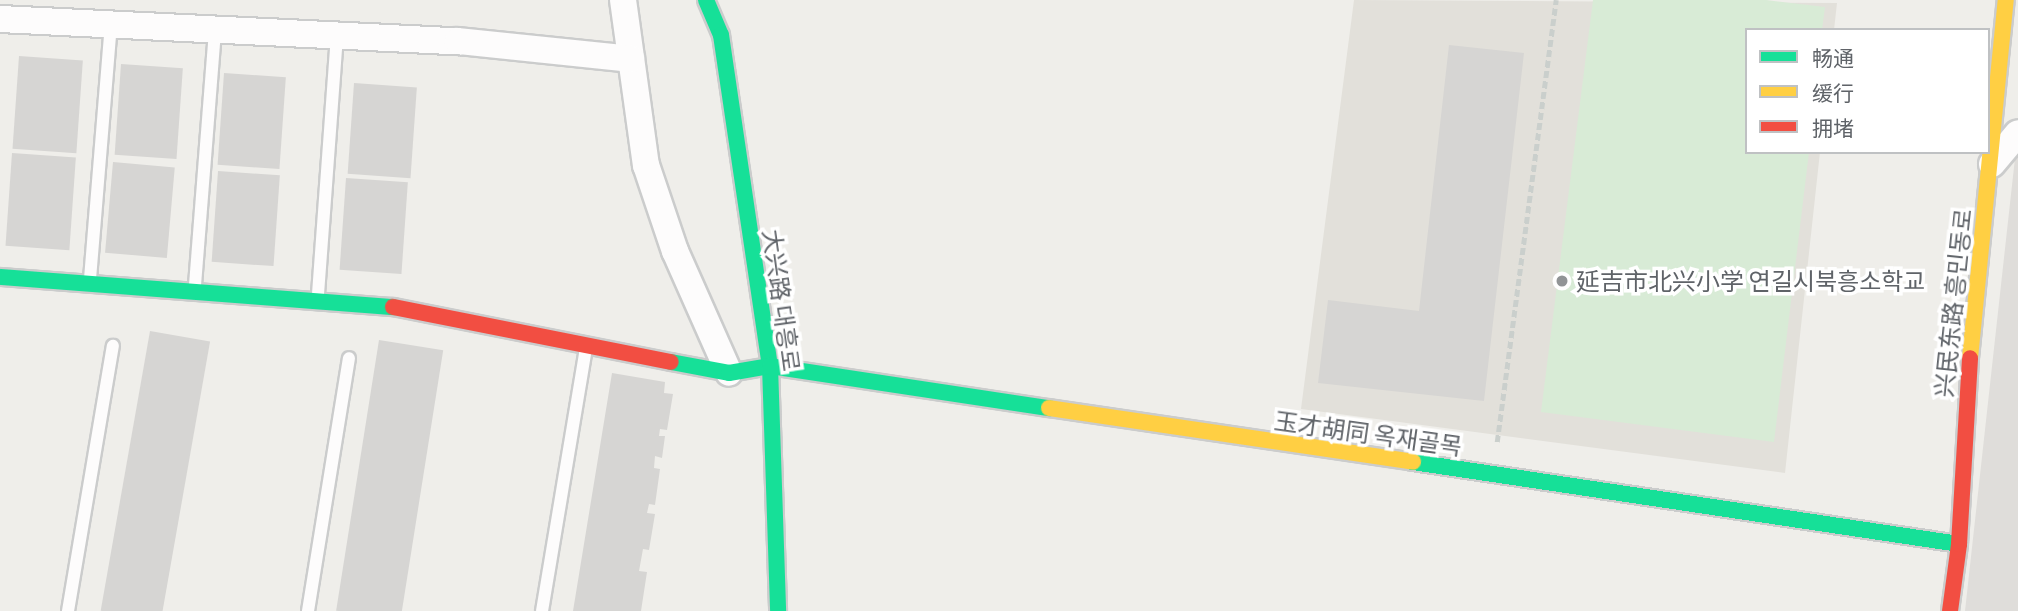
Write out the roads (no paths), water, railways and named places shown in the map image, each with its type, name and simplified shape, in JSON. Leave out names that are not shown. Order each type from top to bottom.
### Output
[{"type":"street","points":[[623,0],[646,165],[675,251],[729,373]]},
{"type":"street","name":"大兴路 대흥로","points":[[706,0],[721,35],[770,366],[778,611]]},
{"type":"street","name":"兴民东路 흥민동로","points":[[1950,611],[1959,544],[1964,416],[1992,164],[2006,0]]},
{"type":"street","points":[[0,19],[458,41],[631,59]]},
{"type":"street","points":[[1992,164],[2018,133]]},
{"type":"street","points":[[0,277],[318,298],[435,313],[729,373]]},
{"type":"street","name":"玉才胡同 옥재골목","points":[[729,373],[770,366],[1959,544]]},
{"type":"lane","points":[[89,283],[111,24]]},
{"type":"lane","points":[[194,289],[215,30]]},
{"type":"lane","points":[[318,298],[337,36]]},
{"type":"lane","points":[[542,611],[587,344]]},
{"type":"lane","points":[[68,611],[113,346]]},
{"type":"lane","points":[[308,611],[349,358]]},
{"type":"place","name":"延吉市北兴小学 연길시북흥소학교","points":[[1562,281]]}]
